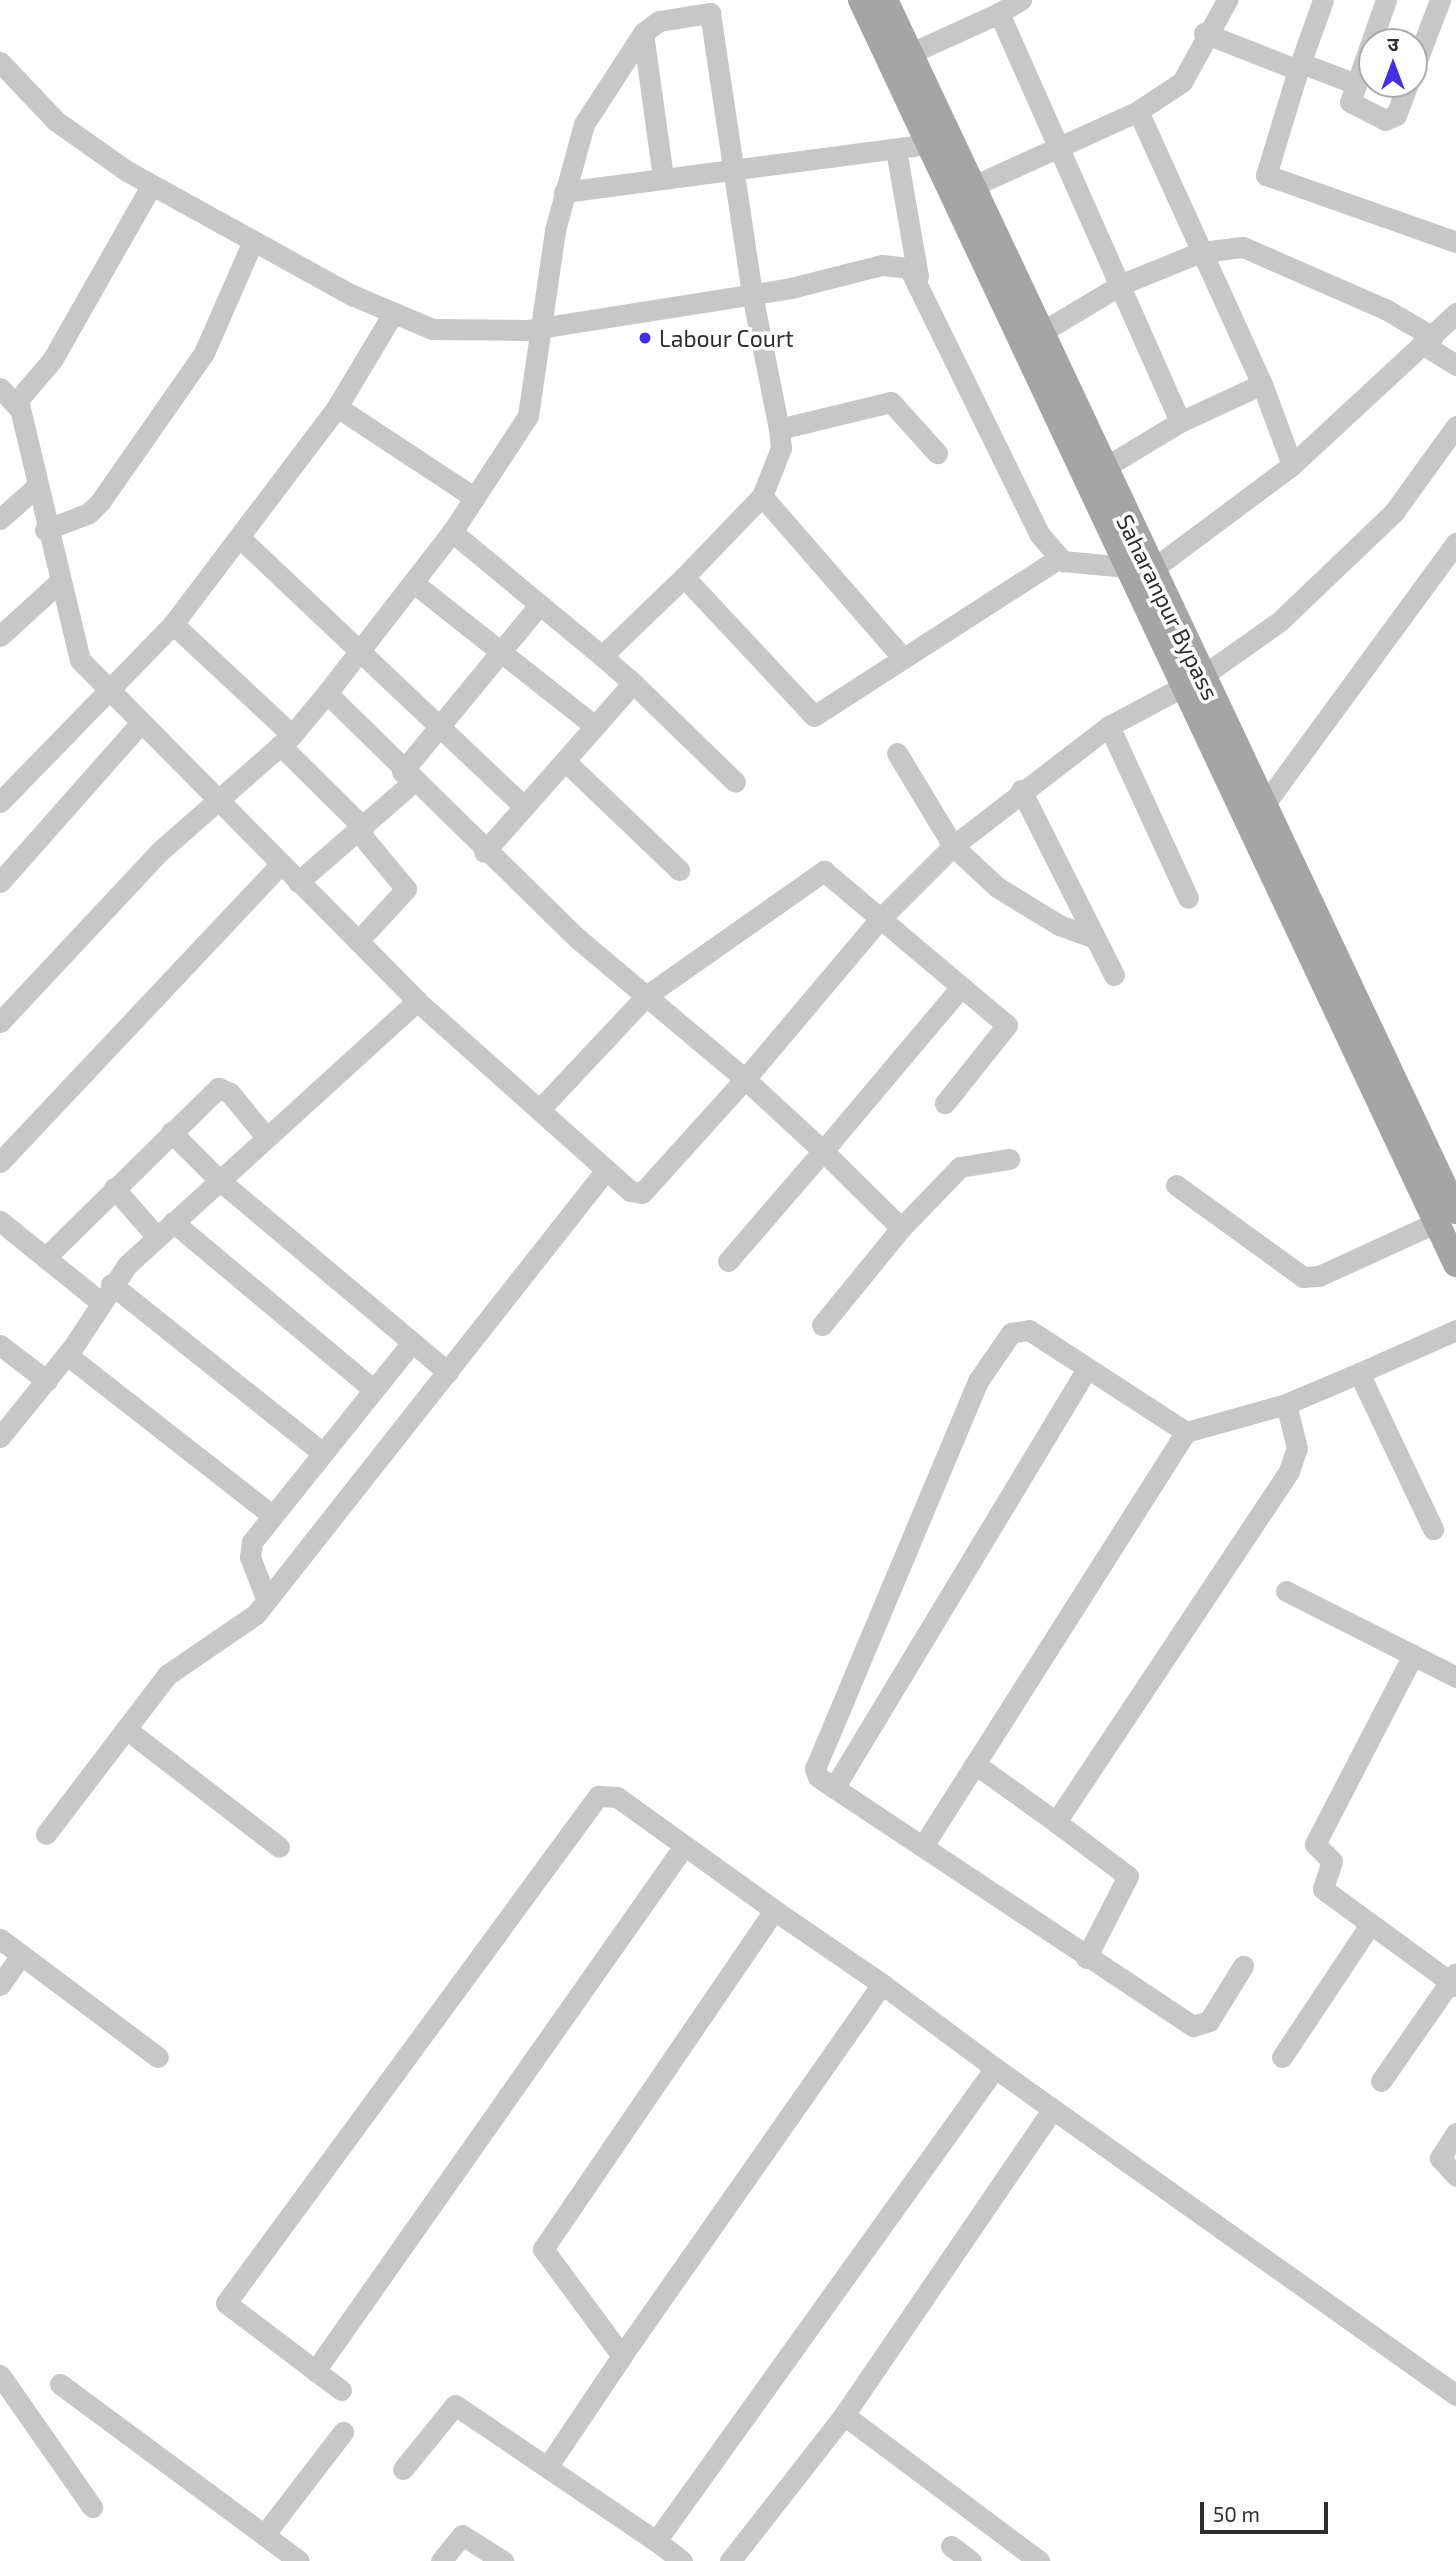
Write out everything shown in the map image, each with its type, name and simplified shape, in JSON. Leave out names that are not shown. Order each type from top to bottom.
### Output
[{"type":"main road","points":[[861,0],[928,144],[1138,569]]},
{"type":"main road","name":"Saharanpur Bypass","points":[[885,0],[1102,469],[1138,569],[1192,681],[1264,805],[1446,1217]]},
{"type":"main road","points":[[1192,681],[1446,1217],[1456,1264]]},
{"type":"street","points":[[973,186],[1138,111],[1182,82],[1204,33],[1225,0]]},
{"type":"street","points":[[1322,0],[1266,175],[1456,242]]},
{"type":"street","points":[[1386,0],[1356,85],[1352,106],[1385,120],[1396,115],[1403,98]]},
{"type":"street","points":[[1428,31],[1440,0]]},
{"type":"street","points":[[911,53],[1010,5],[1058,146],[1122,284],[1180,422]]},
{"type":"street","points":[[0,1022],[159,852],[286,740],[415,584],[452,532],[524,428],[545,327],[564,192],[584,124],[643,33],[659,21],[711,6],[738,170],[752,294],[781,448],[762,496],[684,577],[602,656]]},
{"type":"street","points":[[643,33],[663,177]]},
{"type":"street","points":[[1204,33],[1356,85]]},
{"type":"street","points":[[0,62],[8,86],[88,146],[151,186],[392,315],[472,333],[545,327],[752,294],[882,265],[898,264],[918,276]]},
{"type":"street","points":[[1138,111],[1262,384],[1292,465]]},
{"type":"street","points":[[564,192],[928,144]]},
{"type":"street","points":[[896,150],[918,276],[1015,490],[1058,559],[1087,568],[1138,569],[1292,465],[1456,313]]},
{"type":"street","points":[[151,186],[52,360],[21,391],[18,407],[45,530],[80,660],[109,696],[417,1001],[630,1191],[646,1192],[879,920],[953,846],[1021,790],[1109,726],[1192,681],[1280,621],[1394,512],[1456,426]]},
{"type":"street","points":[[45,530],[89,513],[100,502],[204,353],[253,241]]},
{"type":"street","points":[[1040,333],[1122,284],[1202,252],[1259,249],[1428,341],[1456,366]]},
{"type":"street","points":[[0,802],[109,696],[173,624],[337,407],[392,315]]},
{"type":"street","points":[[1102,469],[1180,422],[1262,384]]},
{"type":"street","points":[[0,388],[18,407]]},
{"type":"street","points":[[779,429],[891,402],[937,453]]},
{"type":"street","points":[[337,407],[475,498]]},
{"type":"street","points":[[4,507],[35,488]]},
{"type":"street","points":[[762,496],[903,658]]},
{"type":"street","points":[[452,532],[633,683],[735,782]]},
{"type":"street","points":[[240,538],[362,649],[524,807]]},
{"type":"street","points":[[1264,805],[1456,543]]},
{"type":"street","points":[[684,577],[814,716],[1058,559]]},
{"type":"street","points":[[0,636],[58,583]]},
{"type":"street","points":[[415,584],[595,726]]},
{"type":"street","points":[[299,882],[361,829],[408,777],[539,605]]},
{"type":"street","points":[[173,624],[286,740],[361,829],[406,889],[358,941]]},
{"type":"street","points":[[484,852],[633,683]]},
{"type":"street","points":[[327,693],[484,852],[646,996],[745,1079],[901,1228]]},
{"type":"street","points":[[0,882],[139,724]]},
{"type":"street","points":[[1109,726],[1188,898]]},
{"type":"street","points":[[897,753],[953,846],[997,887],[1059,925],[1092,937]]},
{"type":"street","points":[[565,761],[680,870]]},
{"type":"street","points":[[1021,790],[1092,937],[1114,975]]},
{"type":"street","points":[[0,1162],[281,864]]},
{"type":"street","points":[[540,1110],[646,996],[816,873],[829,873],[879,920],[961,987],[1007,1030],[945,1103]]},
{"type":"street","points":[[728,1261],[961,987]]},
{"type":"street","points":[[0,1437],[67,1355],[105,1292],[157,1237],[417,1001]]},
{"type":"street","points":[[45,1258],[218,1088],[230,1093],[266,1137]]},
{"type":"street","points":[[171,1132],[219,1180],[448,1372]]},
{"type":"street","points":[[822,1325],[901,1228],[960,1167],[1009,1159]]},
{"type":"street","points":[[46,1834],[174,1668],[245,1622],[266,1598],[606,1170]]},
{"type":"street","points":[[1176,1185],[1303,1277],[1320,1276],[1446,1217]]},
{"type":"street","points":[[114,1188],[157,1237]]},
{"type":"street","points":[[0,1222],[45,1258],[105,1292],[323,1453]]},
{"type":"street","points":[[173,1222],[374,1390]]},
{"type":"street","points":[[1186,1432],[1087,1368],[1020,1329],[978,1381],[818,1749],[816,1773],[834,1788],[1086,1958],[1196,2026],[1209,2021],[1243,1966]]},
{"type":"street","points":[[923,1846],[1186,1432],[1286,1404],[1456,1330]]},
{"type":"street","points":[[266,1598],[250,1549],[273,1516],[412,1342]]},
{"type":"street","points":[[0,1345],[47,1381]]},
{"type":"street","points":[[67,1355],[273,1516]]},
{"type":"street","points":[[834,1788],[1087,1368]]},
{"type":"street","points":[[1359,1373],[1433,1529]]},
{"type":"street","points":[[1056,1822],[1289,1471],[1297,1448],[1286,1404]]},
{"type":"street","points":[[1286,1591],[1456,1677]]},
{"type":"street","points":[[1381,2081],[1454,1980],[1369,1926],[1323,1889],[1332,1861],[1315,1839],[1413,1655]]},
{"type":"street","points":[[126,1729],[279,1847]]},
{"type":"street","points":[[975,1765],[1128,1876],[1086,1958]]},
{"type":"street","points":[[341,2390],[228,2310],[231,2295],[598,1796],[617,1797],[882,1984],[1052,2110],[1456,2395]]},
{"type":"street","points":[[315,2371],[684,1846]]},
{"type":"street","points":[[622,2356],[543,2249],[774,1910]]},
{"type":"street","points":[[1282,2057],[1369,1926]]},
{"type":"street","points":[[0,1939],[158,2057]]},
{"type":"street","points":[[0,1985],[21,1955]]},
{"type":"street","points":[[548,2466],[882,1984]]},
{"type":"street","points":[[656,2541],[995,2068]]},
{"type":"street","points":[[730,2561],[844,2415],[1052,2110]]},
{"type":"street","points":[[1456,2133],[1440,2158],[1456,2176]]},
{"type":"street","points":[[0,2375],[92,2507]]},
{"type":"street","points":[[60,2384],[299,2561]]},
{"type":"street","points":[[403,2469],[455,2404],[682,2561]]},
{"type":"street","points":[[844,2415],[1039,2561]]},
{"type":"street","points":[[264,2535],[343,2432]]},
{"type":"street","points":[[440,2561],[462,2535],[503,2561]]},
{"type":"street","points":[[951,2546],[971,2561]]},
{"type":"place","name":"Labour Court","points":[[645,338]]}]
